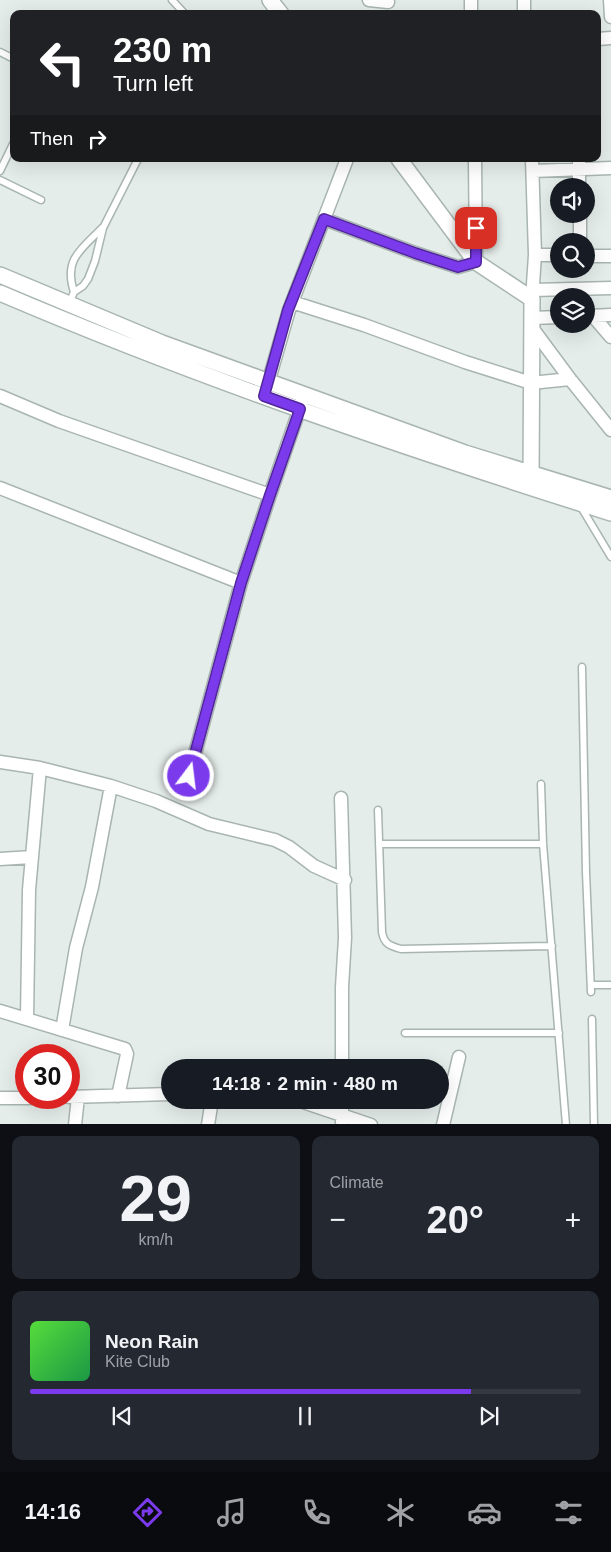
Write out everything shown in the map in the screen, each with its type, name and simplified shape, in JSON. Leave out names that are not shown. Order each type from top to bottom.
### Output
[{"type":"street","points":[[270,0],[278,10]]},
{"type":"street","points":[[369,0],[387,5]]},
{"type":"street","points":[[610,0],[611,17]]},
{"type":"street","points":[[264,396],[292,302],[346,162]]},
{"type":"street","points":[[401,162],[476,262],[532,294],[611,288]]},
{"type":"street","points":[[475,162],[476,262]]},
{"type":"street","points":[[579,164],[579,178]]},
{"type":"street","points":[[531,480],[532,294],[535,255],[533,165],[579,164],[611,168]]},
{"type":"street","points":[[324,219],[458,267],[476,262]]},
{"type":"street","points":[[535,255],[550,255]]},
{"type":"street","points":[[595,256],[611,256]]},
{"type":"street","points":[[0,275],[71,298],[162,343],[465,454],[531,480],[579,503],[611,513]]},
{"type":"street","points":[[0,292],[65,320],[300,409],[531,480],[611,498]]},
{"type":"street","points":[[292,302],[532,383],[570,379]]},
{"type":"street","points":[[595,316],[611,315]]},
{"type":"street","points":[[532,323],[550,319]]},
{"type":"street","points":[[595,321],[611,338]]},
{"type":"street","points":[[532,323],[570,379],[611,430]]},
{"type":"street","points":[[189,776],[241,583],[305,394]]},
{"type":"street","points":[[0,396],[60,421],[270,495]]},
{"type":"street","points":[[0,488],[241,583]]},
{"type":"street","points":[[0,762],[40,768],[111,786],[156,801],[209,824],[275,840],[289,847],[314,866],[345,880]]},
{"type":"street","points":[[27,1019],[29,890],[40,768]]},
{"type":"street","points":[[62,1030],[76,948],[92,887],[111,786]]},
{"type":"street","points":[[341,798],[346,938],[342,988],[342,1059]]},
{"type":"street","points":[[0,859],[32,857]]},
{"type":"street","points":[[0,1011],[124,1049],[127,1054],[118,1096]]},
{"type":"street","points":[[444,1124],[459,1057]]},
{"type":"street","points":[[80,1097],[161,1094]]},
{"type":"street","points":[[0,1098],[15,1098]]},
{"type":"street","points":[[74,1109],[75,1124]]},
{"type":"street","points":[[208,1124],[210,1109]]},
{"type":"street","points":[[317,1109],[342,1120],[371,1124]]},
{"type":"lane","points":[[172,0],[181,10]]},
{"type":"lane","points":[[0,171],[10,150]]},
{"type":"lane","points":[[71,298],[88,279],[95,261],[103,228],[136,162]]},
{"type":"lane","points":[[0,180],[41,200]]},
{"type":"lane","points":[[71,298],[70,269],[73,260],[103,228]]},
{"type":"lane","points":[[579,503],[611,557]]},
{"type":"lane","points":[[582,666],[586,872],[591,988],[611,985]]},
{"type":"lane","points":[[542,784],[543,844],[566,1124]]},
{"type":"lane","points":[[378,810],[382,932],[384,940],[391,946],[402,948],[552,946]]},
{"type":"lane","points":[[379,844],[543,844]]},
{"type":"lane","points":[[592,1019],[594,1124]]},
{"type":"lane","points":[[405,1033],[559,1032]]},
{"type":"route","points":[[189,776],[241,583],[300,409],[264,396],[288,310],[324,219],[458,267],[476,262],[476,228]]}]
